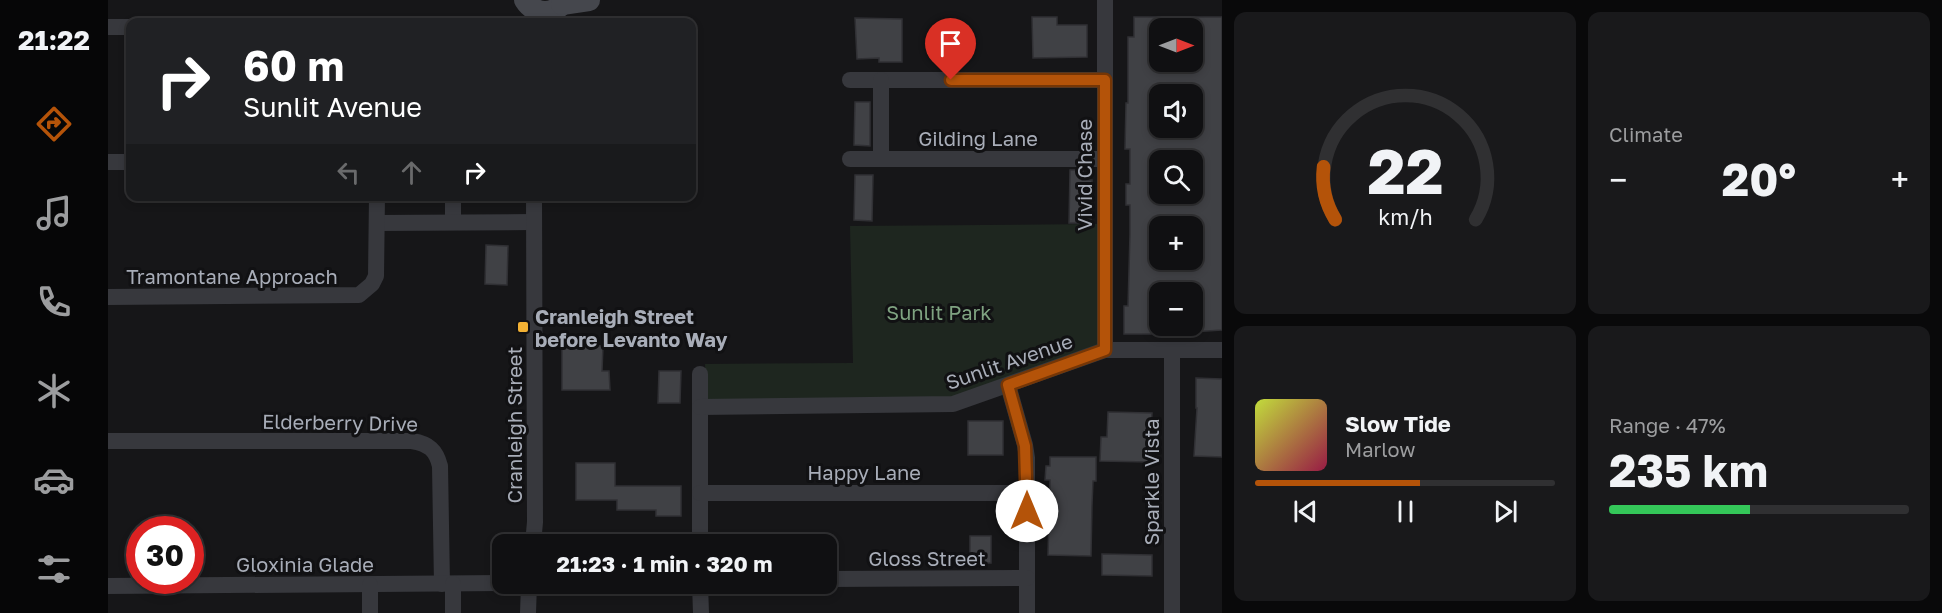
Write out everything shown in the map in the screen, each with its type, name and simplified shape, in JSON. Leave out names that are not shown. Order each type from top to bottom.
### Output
[{"type":"street","points":[[540,8],[589,0]]},
{"type":"street","name":"Vivid Chase","points":[[1105,0],[1105,350]]},
{"type":"street","points":[[108,27],[126,27]]},
{"type":"street","points":[[850,80],[1105,80]]},
{"type":"street","points":[[881,80],[881,159]]},
{"type":"street","name":"Gilding Lane","points":[[850,159],[1105,159]]},
{"type":"street","points":[[108,162],[126,162]]},
{"type":"street","name":"Tramontane Approach","points":[[108,297],[359,295],[372,284],[376,276],[376,201]]},
{"type":"street","points":[[453,201],[453,222]]},
{"type":"street","name":"Cranleigh Street","points":[[534,201],[534,534]]},
{"type":"street","points":[[377,224],[534,222]]},
{"type":"street","name":"Sunlit Avenue","points":[[700,407],[953,404],[1105,350],[1222,350]]},
{"type":"street","name":"Sparkle Vista","points":[[1172,350],[1172,613]]},
{"type":"street","points":[[700,374],[700,534]]},
{"type":"street","points":[[1008,385],[1025,446],[1027,613]]},
{"type":"street","name":"Elderberry Drive","points":[[108,441],[412,441],[431,447],[437,455],[440,466],[448,584],[453,613]]},
{"type":"street","name":"Happy Lane","points":[[700,493],[1027,493]]},
{"type":"street","name":"Gloss Street","points":[[837,579],[1027,578]]},
{"type":"street","name":"Gloxinia Glade","points":[[108,586],[492,583]]},
{"type":"street","points":[[370,585],[370,613]]},
{"type":"street","points":[[528,613],[529,594]]},
{"type":"street","points":[[700,594],[700,613]]},
{"type":"green space","name":"Sunlit Park","points":[[1098,224],[1098,345],[953,400],[706,402],[705,364],[853,363],[850,226]]},
{"type":"building","points":[[1032,17],[1057,17],[1057,25],[1087,25],[1087,57],[1033,58]]},
{"type":"building","points":[[1134,17],[1222,17],[1222,330],[1203,331],[1203,282],[1149,282],[1149,334],[1124,334],[1124,306],[1128,306],[1130,234],[1130,205],[1126,205],[1126,184],[1130,184],[1130,149],[1125,149],[1128,37],[1134,37]]},
{"type":"building","points":[[855,18],[902,19],[902,62],[879,62],[879,58],[857,59]]},
{"type":"building","points":[[855,102],[870,102],[870,146],[854,145]]},
{"type":"building","points":[[1070,170],[1083,170],[1082,180],[1092,180],[1091,223],[1069,223]]},
{"type":"building","points":[[855,175],[873,175],[872,221],[854,220]]},
{"type":"building","points":[[486,245],[508,246],[507,285],[485,284]]},
{"type":"building","points":[[562,344],[603,346],[602,371],[609,371],[610,390],[562,390]]},
{"type":"building","points":[[659,371],[681,371],[680,403],[658,403]]},
{"type":"building","points":[[1196,378],[1222,379],[1222,457],[1194,456]]},
{"type":"building","points":[[1108,412],[1152,413],[1149,462],[1100,461],[1101,437],[1107,437]]},
{"type":"building","points":[[968,421],[1003,421],[1003,455],[968,455]]},
{"type":"building","points":[[1050,457],[1096,457],[1091,556],[1048,555],[1050,480],[1045,480],[1046,466],[1050,466]]},
{"type":"building","points":[[576,463],[615,463],[615,486],[681,486],[681,516],[656,516],[656,510],[617,510],[617,500],[576,500]]},
{"type":"building","points":[[970,536],[991,536],[991,563],[970,563]]},
{"type":"building","points":[[1102,554],[1152,555],[1152,576],[1102,575]]},
{"type":"place","name":"Cranleigh Street before Levanto Way","points":[[523,327]]},
{"type":"route","points":[[951,80],[1105,80],[1105,350],[1008,385],[1027,458],[1027,511]]}]
